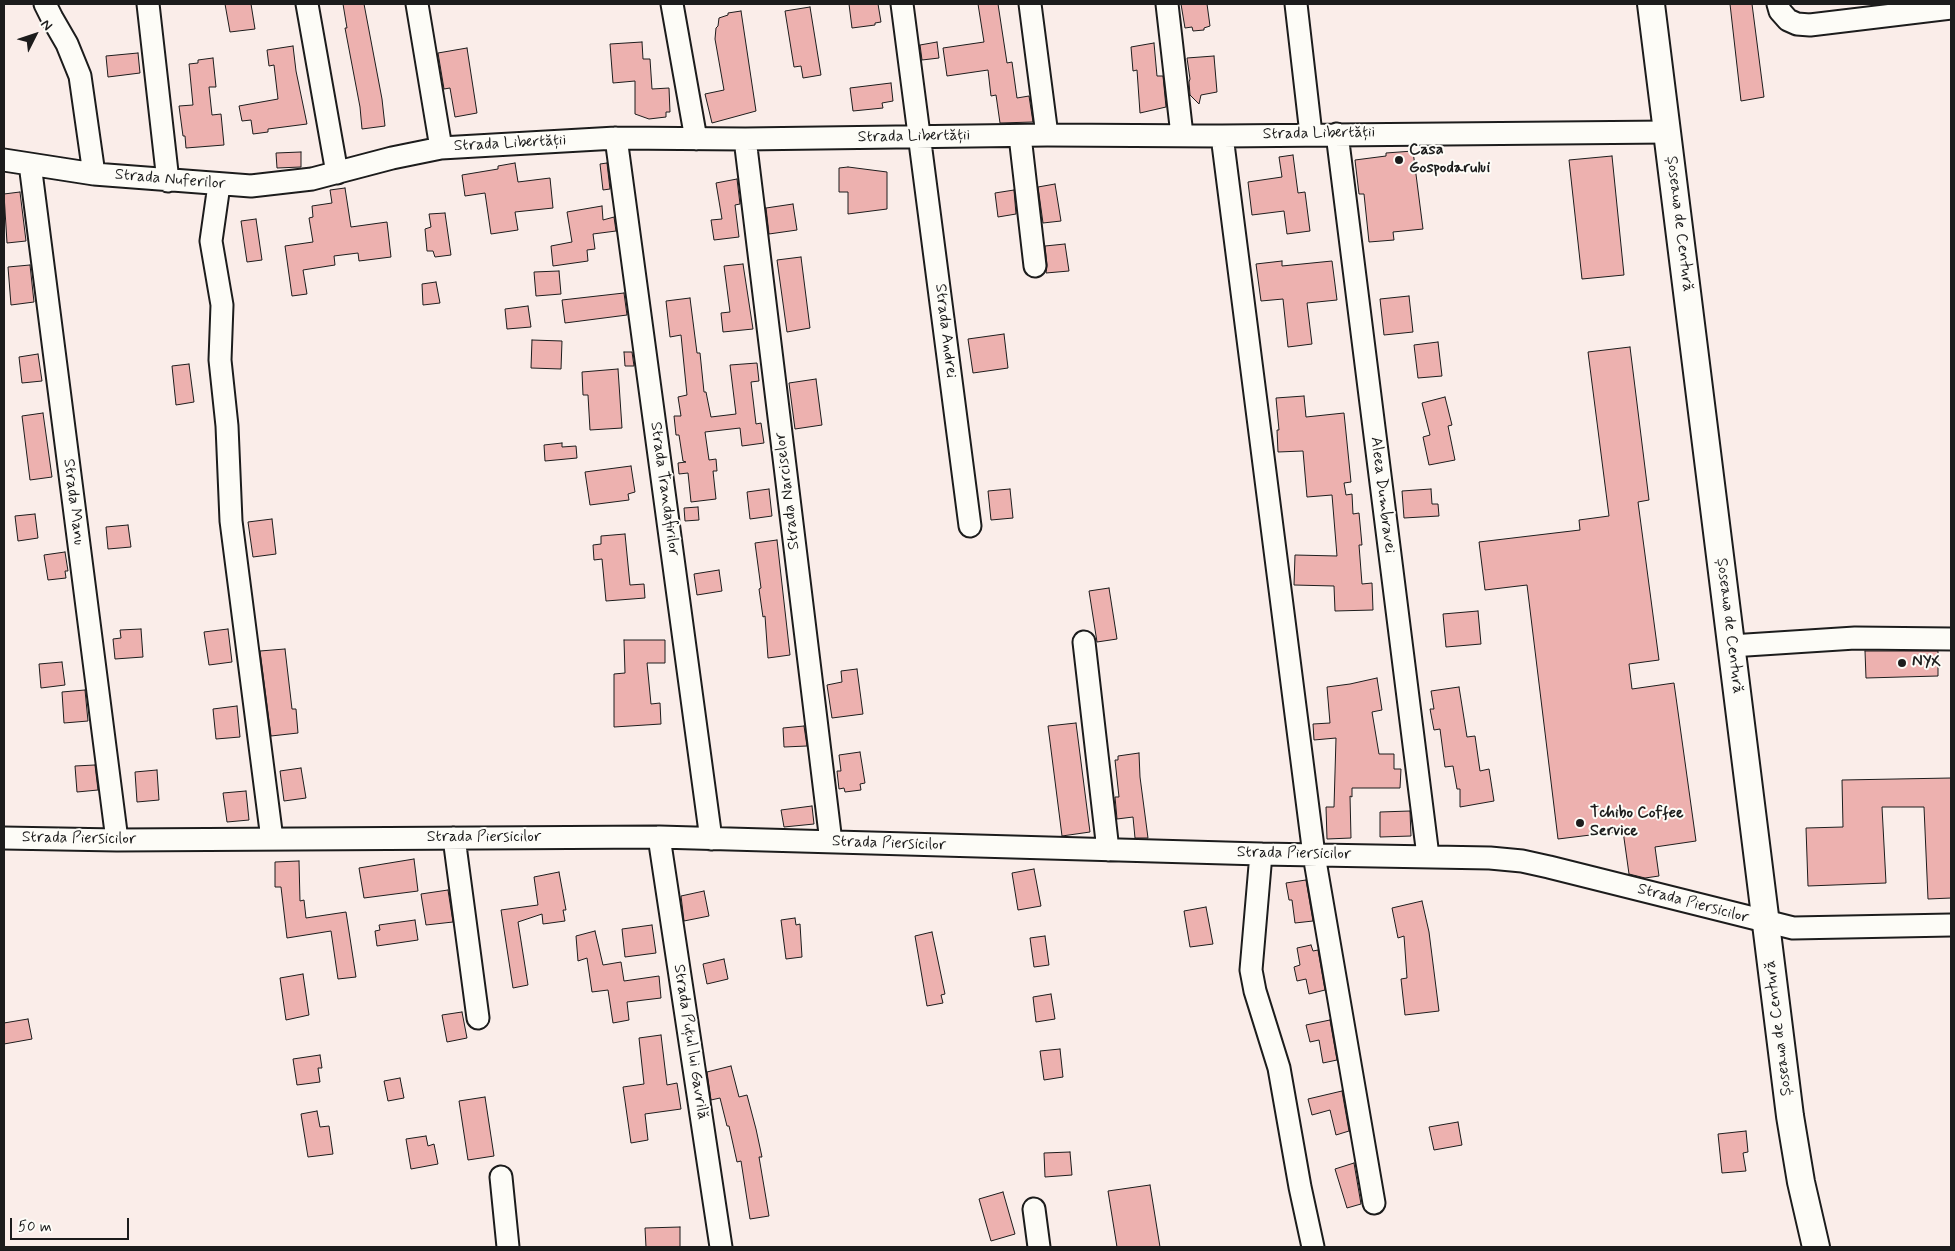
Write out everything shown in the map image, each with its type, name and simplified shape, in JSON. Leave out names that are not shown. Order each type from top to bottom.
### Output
[{"type":"main road","name":"Șoseaua de Centură","points":[[1651,4],[1791,1124],[1812,1240]]},
{"type":"street","points":[[45,4],[68,44],[80,76],[94,174]]},
{"type":"street","points":[[148,4],[168,181]]},
{"type":"street","points":[[307,4],[337,173]]},
{"type":"street","points":[[417,4],[441,148]]},
{"type":"street","points":[[672,4],[696,139]]},
{"type":"street","name":"Strada Andrei","points":[[902,4],[970,526]]},
{"type":"street","points":[[1030,4],[1047,135]]},
{"type":"street","points":[[1167,4],[1182,135]]},
{"type":"street","points":[[1296,4],[1312,134]]},
{"type":"street","points":[[1778,4],[1780,11],[1788,20],[1797,24],[1951,8]]},
{"type":"street","name":"Strada Libertății","points":[[337,173],[392,158],[441,148],[616,138],[745,139],[1047,135],[1222,136],[1668,132]]},
{"type":"street","name":"Aleea Dumbravei","points":[[1337,134],[1428,856]]},
{"type":"street","points":[[1020,136],[1035,266]]},
{"type":"street","points":[[1222,136],[1314,855],[1374,1203]]},
{"type":"street","name":"Strada Trandafirilor","points":[[616,138],[711,839]]},
{"type":"street","name":"Strada Narciselor","points":[[745,139],[831,842]]},
{"type":"street","name":"Strada Nuferilor","points":[[4,160],[94,174],[219,185],[251,186],[296,182],[337,173]]},
{"type":"street","name":"Strada Manu","points":[[30,164],[117,840]]},
{"type":"street","points":[[219,185],[211,241],[222,305],[220,360],[227,426],[232,521],[272,840]]},
{"type":"street","points":[[1731,646],[1855,638],[1951,639]]},
{"type":"street","points":[[1084,642],[1108,850]]},
{"type":"street","name":"Strada Piersicilor","points":[[4,838],[272,840],[659,837],[1261,854],[1490,858],[1550,867],[1766,923],[1793,928],[1951,924]]},
{"type":"street","name":"Strada Puțul lui Gavrilă","points":[[659,837],[721,1247]]},
{"type":"street","points":[[454,838],[478,1018]]},
{"type":"street","points":[[1261,854],[1251,970],[1255,991],[1279,1068],[1300,1187],[1313,1247]]},
{"type":"street","points":[[501,1178],[508,1247]]},
{"type":"street","points":[[1034,1209],[1040,1247]]},
{"type":"building","points":[[225,4],[251,4],[255,29],[230,32]]},
{"type":"building","points":[[343,4],[364,4],[382,99],[385,126],[362,129],[360,107],[345,28],[347,28]]},
{"type":"building","points":[[849,4],[878,4],[881,22],[875,23],[875,25],[852,28]]},
{"type":"building","points":[[978,4],[998,4],[1007,63],[1012,62],[1017,98],[1029,96],[1033,122],[1000,123],[996,95],[991,96],[988,70],[947,76],[943,48],[984,42]]},
{"type":"building","points":[[1181,4],[1207,4],[1210,26],[1204,28],[1204,30],[1193,31],[1192,27],[1185,28]]},
{"type":"building","points":[[1730,4],[1752,4],[1764,97],[1741,101]]},
{"type":"building","points":[[810,7],[821,75],[803,78],[801,66],[794,67],[785,11]]},
{"type":"building","points":[[741,11],[756,111],[712,123],[705,94],[724,90],[715,39],[716,28],[719,18],[728,15],[728,13]]},
{"type":"building","points":[[642,42],[643,59],[650,59],[652,89],[669,88],[670,112],[666,112],[666,117],[649,119],[635,114],[635,81],[613,83],[610,44]]},
{"type":"building","points":[[937,42],[939,58],[922,60],[920,45]]},
{"type":"building","points":[[1154,43],[1157,76],[1163,76],[1166,107],[1140,113],[1137,70],[1133,71],[1131,47]]},
{"type":"building","points":[[293,46],[307,124],[268,129],[268,132],[253,134],[251,120],[242,121],[239,106],[278,99],[274,65],[269,66],[267,50]]},
{"type":"building","points":[[467,48],[477,113],[455,117],[450,88],[444,89],[438,53]]},
{"type":"building","points":[[138,53],[140,73],[108,77],[106,56]]},
{"type":"building","points":[[1214,56],[1217,92],[1201,95],[1199,104],[1190,95],[1187,58]]},
{"type":"building","points":[[213,58],[216,87],[209,87],[212,115],[221,114],[224,145],[186,148],[179,106],[193,105],[189,64],[198,63],[198,60]]},
{"type":"building","points":[[891,83],[893,101],[882,103],[883,108],[853,111],[850,88]]},
{"type":"building","points":[[1413,151],[1423,229],[1393,232],[1394,240],[1369,242],[1364,194],[1359,194],[1355,160],[1386,156],[1386,153]]},
{"type":"building","points":[[301,152],[301,167],[277,168],[276,153]]},
{"type":"building","points":[[1293,155],[1298,193],[1305,192],[1310,231],[1287,234],[1284,211],[1252,215],[1248,182],[1282,177],[1279,157]]},
{"type":"building","points":[[1612,156],[1624,275],[1582,279],[1569,160]]},
{"type":"building","points":[[515,163],[518,182],[550,178],[553,208],[515,212],[518,230],[491,234],[485,193],[465,196],[462,175],[498,169],[498,166]]},
{"type":"building","points":[[607,163],[610,189],[603,190],[600,164]]},
{"type":"building","points":[[848,167],[887,172],[887,209],[848,214],[848,192],[839,192],[839,168]]},
{"type":"building","points":[[737,179],[740,204],[735,205],[739,237],[714,240],[711,220],[722,219],[716,183]]},
{"type":"building","points":[[1055,184],[1061,221],[1043,223],[1038,187]]},
{"type":"building","points":[[345,188],[351,227],[387,222],[391,257],[359,261],[358,253],[334,256],[335,265],[303,270],[307,294],[292,296],[285,246],[313,242],[309,218],[313,217],[312,206],[332,203],[330,190]]},
{"type":"building","points":[[1014,190],[1016,214],[998,217],[995,193]]},
{"type":"building","points":[[20,192],[26,241],[7,243],[4,194]]},
{"type":"building","points":[[793,204],[797,230],[769,234],[766,208]]},
{"type":"building","points":[[602,206],[603,220],[614,217],[616,231],[593,234],[595,249],[587,250],[588,261],[553,266],[551,246],[572,242],[567,212]]},
{"type":"building","points":[[445,213],[451,255],[435,257],[433,251],[427,251],[425,229],[431,227],[429,214]]},
{"type":"building","points":[[256,219],[262,260],[247,262],[241,221]]},
{"type":"building","points":[[1065,244],[1069,271],[1046,273],[1045,246]]},
{"type":"building","points":[[801,257],[810,328],[787,332],[777,260]]},
{"type":"building","points":[[1282,261],[1282,266],[1332,261],[1337,300],[1307,303],[1312,344],[1288,347],[1283,299],[1261,301],[1256,264]]},
{"type":"building","points":[[743,264],[753,329],[723,332],[721,313],[730,312],[724,266]]},
{"type":"building","points":[[30,265],[34,302],[11,305],[8,267]]},
{"type":"building","points":[[559,271],[561,294],[536,296],[534,272]]},
{"type":"building","points":[[436,282],[440,303],[423,305],[422,284]]},
{"type":"building","points":[[624,293],[627,315],[565,323],[562,300]]},
{"type":"building","points":[[1409,296],[1413,332],[1384,335],[1380,299]]},
{"type":"building","points":[[690,298],[697,353],[700,353],[704,392],[706,392],[711,417],[736,414],[730,365],[757,363],[759,381],[751,382],[756,424],[761,423],[764,443],[742,446],[740,428],[705,432],[709,460],[716,459],[717,471],[713,471],[716,499],[691,502],[688,473],[679,474],[678,463],[686,462],[683,461],[679,435],[676,435],[674,416],[681,416],[678,397],[687,395],[681,335],[670,337],[666,301]]},
{"type":"building","points":[[528,306],[531,327],[507,329],[505,309]]},
{"type":"building","points":[[1004,334],[1008,368],[973,373],[968,339]]},
{"type":"building","points":[[532,340],[562,341],[561,369],[531,368]]},
{"type":"building","points":[[1438,342],[1442,376],[1418,378],[1414,345]]},
{"type":"building","points":[[1630,347],[1649,500],[1638,502],[1659,660],[1629,664],[1632,689],[1674,683],[1696,841],[1655,847],[1659,876],[1645,878],[1629,874],[1623,831],[1558,839],[1527,585],[1485,590],[1479,542],[1580,530],[1579,520],[1609,516],[1588,352]]},
{"type":"building","points":[[624,352],[632,352],[634,366],[625,366]]},
{"type":"building","points":[[38,354],[42,381],[22,383],[19,357]]},
{"type":"building","points":[[189,364],[194,402],[176,405],[172,366]]},
{"type":"building","points":[[618,369],[622,428],[590,430],[588,395],[583,395],[582,372]]},
{"type":"building","points":[[816,379],[822,425],[795,429],[789,383]]},
{"type":"building","points":[[1304,396],[1306,417],[1344,413],[1351,482],[1344,483],[1346,495],[1352,494],[1353,514],[1359,513],[1362,545],[1359,545],[1362,584],[1372,583],[1373,610],[1335,611],[1334,586],[1294,585],[1295,555],[1337,556],[1332,495],[1307,497],[1303,451],[1278,452],[1277,430],[1279,430],[1276,398]]},
{"type":"building","points":[[1445,397],[1452,425],[1448,426],[1455,460],[1429,465],[1423,437],[1430,435],[1422,403]]},
{"type":"building","points":[[43,413],[52,477],[30,480],[22,416]]},
{"type":"building","points":[[562,443],[562,447],[576,446],[577,458],[545,461],[544,445]]},
{"type":"building","points":[[631,466],[635,492],[628,494],[629,500],[590,505],[585,472]]},
{"type":"building","points":[[769,489],[772,516],[750,519],[747,492]]},
{"type":"building","points":[[1010,489],[1013,518],[991,520],[988,491]]},
{"type":"building","points":[[1431,489],[1432,504],[1438,504],[1439,516],[1404,518],[1402,491]]},
{"type":"building","points":[[698,507],[699,520],[685,521],[684,508]]},
{"type":"building","points":[[35,514],[38,538],[18,541],[15,516]]},
{"type":"building","points":[[272,519],[276,554],[253,557],[248,522]]},
{"type":"building","points":[[128,525],[131,547],[108,549],[106,527]]},
{"type":"building","points":[[625,534],[630,585],[644,584],[645,598],[606,601],[602,559],[594,560],[593,545],[601,544],[601,536]]},
{"type":"building","points":[[777,540],[790,655],[768,658],[765,616],[763,617],[759,589],[761,588],[755,543]]},
{"type":"building","points":[[65,552],[68,571],[65,571],[66,578],[48,580],[44,555]]},
{"type":"building","points":[[719,570],[722,591],[697,595],[694,574]]},
{"type":"building","points":[[1109,588],[1117,639],[1097,642],[1089,591]]},
{"type":"building","points":[[1478,611],[1481,644],[1446,647],[1443,614]]},
{"type":"building","points":[[141,629],[143,657],[115,659],[113,639],[121,638],[120,630]]},
{"type":"building","points":[[228,629],[232,662],[209,665],[204,632]]},
{"type":"building","points":[[624,640],[665,640],[665,663],[647,663],[651,704],[660,703],[661,724],[614,727],[614,674],[625,673]]},
{"type":"building","points":[[285,649],[292,709],[296,709],[298,733],[271,736],[260,651]]},
{"type":"building","name":"NYX","points":[[1865,651],[1938,651],[1938,676],[1866,678]]},
{"type":"building","points":[[62,662],[65,685],[41,688],[39,664]]},
{"type":"building","points":[[857,669],[863,714],[832,718],[827,685],[842,682],[841,671]]},
{"type":"building","points":[[1377,678],[1382,710],[1372,712],[1379,754],[1394,754],[1394,769],[1401,769],[1400,788],[1352,788],[1352,797],[1350,796],[1351,838],[1327,839],[1326,807],[1334,807],[1336,738],[1314,740],[1313,724],[1330,723],[1327,687]]},
{"type":"building","points":[[1459,687],[1467,737],[1475,736],[1480,771],[1489,769],[1494,801],[1460,807],[1460,789],[1457,789],[1453,766],[1445,767],[1440,729],[1434,730],[1430,709],[1434,709],[1431,691]]},
{"type":"building","points":[[85,690],[88,721],[64,723],[62,692]]},
{"type":"building","points":[[237,706],[240,737],[216,739],[213,709]]},
{"type":"building","points":[[1076,723],[1090,832],[1062,836],[1048,726]]},
{"type":"building","points":[[804,726],[807,746],[784,747],[783,728]]},
{"type":"building","points":[[860,752],[865,783],[860,784],[861,790],[845,792],[844,788],[839,789],[837,771],[841,771],[839,755]]},
{"type":"building","points":[[1139,753],[1140,777],[1148,838],[1135,838],[1133,817],[1117,819],[1115,797],[1119,797],[1115,760],[1118,760],[1118,756]]},
{"type":"building","points":[[95,765],[98,790],[77,792],[75,766]]},
{"type":"building","points":[[301,768],[306,798],[284,801],[280,771]]},
{"type":"building","points":[[157,770],[159,800],[137,802],[135,772]]},
{"type":"building","points":[[1951,778],[1951,898],[1928,899],[1924,807],[1882,807],[1886,883],[1808,886],[1806,828],[1843,827],[1842,780]]},
{"type":"building","points":[[246,791],[249,820],[227,822],[223,793]]},
{"type":"building","points":[[812,806],[814,824],[784,827],[781,810]]},
{"type":"building","points":[[1410,811],[1411,836],[1380,837],[1380,812]]},
{"type":"building","points":[[414,859],[418,891],[364,898],[359,868]]},
{"type":"building","points":[[299,861],[300,901],[304,900],[306,918],[346,912],[356,977],[338,979],[331,931],[287,938],[281,887],[275,887],[275,862]]},
{"type":"building","points":[[1034,869],[1041,906],[1018,910],[1012,873]]},
{"type":"building","points":[[559,872],[566,910],[563,910],[565,921],[543,924],[542,914],[518,922],[528,985],[513,988],[501,910],[538,905],[534,877]]},
{"type":"building","points":[[1306,880],[1313,921],[1295,923],[1292,900],[1289,900],[1286,883]]},
{"type":"building","points":[[448,890],[453,922],[426,925],[421,894]]},
{"type":"building","points":[[704,891],[709,916],[684,921],[681,896]]},
{"type":"building","points":[[1422,901],[1429,932],[1439,1011],[1405,1015],[1401,979],[1407,978],[1404,936],[1398,938],[1392,908]]},
{"type":"building","points":[[1206,907],[1213,944],[1190,947],[1184,911]]},
{"type":"building","points":[[795,918],[796,925],[800,924],[802,957],[786,959],[781,920]]},
{"type":"building","points":[[415,920],[418,940],[377,946],[375,931],[380,930],[379,925]]},
{"type":"building","points":[[652,925],[656,953],[625,957],[622,929]]},
{"type":"building","points":[[595,931],[603,965],[621,962],[624,981],[659,976],[661,998],[627,1002],[629,1020],[613,1023],[608,990],[592,992],[587,958],[578,961],[576,936]]},
{"type":"building","points":[[932,932],[945,994],[941,995],[943,1003],[927,1006],[915,936]]},
{"type":"building","points":[[1045,936],[1049,965],[1034,967],[1030,938]]},
{"type":"building","points":[[1311,945],[1313,951],[1318,950],[1325,990],[1309,994],[1306,979],[1297,981],[1294,967],[1300,965],[1297,948]]},
{"type":"building","points":[[724,959],[728,979],[707,984],[703,964]]},
{"type":"building","points":[[303,974],[309,1015],[286,1020],[280,978]]},
{"type":"building","points":[[1051,994],[1055,1019],[1036,1022],[1033,997]]},
{"type":"building","points":[[462,1012],[467,1038],[447,1042],[442,1015]]},
{"type":"building","points":[[28,1019],[32,1039],[4,1044],[4,1023]]},
{"type":"building","points":[[1330,1020],[1337,1060],[1323,1063],[1319,1040],[1310,1042],[1306,1025]]},
{"type":"building","points":[[661,1035],[667,1085],[677,1083],[681,1109],[645,1114],[648,1140],[631,1143],[623,1087],[644,1084],[639,1038]]},
{"type":"building","points":[[1060,1049],[1063,1077],[1044,1080],[1040,1051]]},
{"type":"building","points":[[320,1055],[322,1068],[318,1068],[320,1082],[297,1085],[293,1059]]},
{"type":"building","points":[[731,1066],[739,1097],[747,1095],[756,1129],[762,1157],[759,1157],[769,1216],[750,1219],[741,1161],[737,1162],[729,1126],[727,1126],[720,1098],[711,1100],[707,1072]]},
{"type":"building","points":[[400,1078],[404,1098],[388,1101],[384,1081]]},
{"type":"building","points":[[1342,1091],[1349,1131],[1336,1135],[1330,1110],[1312,1115],[1308,1099]]},
{"type":"building","points":[[485,1097],[494,1156],[468,1160],[459,1101]]},
{"type":"building","points":[[317,1111],[320,1127],[329,1126],[333,1154],[308,1157],[301,1114]]},
{"type":"building","points":[[1458,1122],[1462,1145],[1434,1150],[1429,1127]]},
{"type":"building","points":[[1746,1131],[1748,1152],[1743,1153],[1746,1171],[1722,1173],[1718,1134]]},
{"type":"building","points":[[426,1136],[428,1146],[434,1144],[438,1164],[411,1169],[406,1139]]},
{"type":"building","points":[[1070,1152],[1072,1175],[1045,1177],[1044,1153]]},
{"type":"building","points":[[1354,1163],[1361,1204],[1347,1208],[1335,1169]]},
{"type":"building","points":[[1150,1185],[1160,1247],[1117,1247],[1108,1191]]},
{"type":"building","points":[[1003,1192],[1015,1234],[991,1241],[979,1199]]},
{"type":"building","points":[[680,1227],[680,1247],[646,1247],[645,1228]]},
{"type":"place","name":"Casa Gospodarului","points":[[1399,160]]},
{"type":"place","name":"NYX","points":[[1902,663]]},
{"type":"place","name":"Tchibo Coffee Service","points":[[1580,823]]}]
